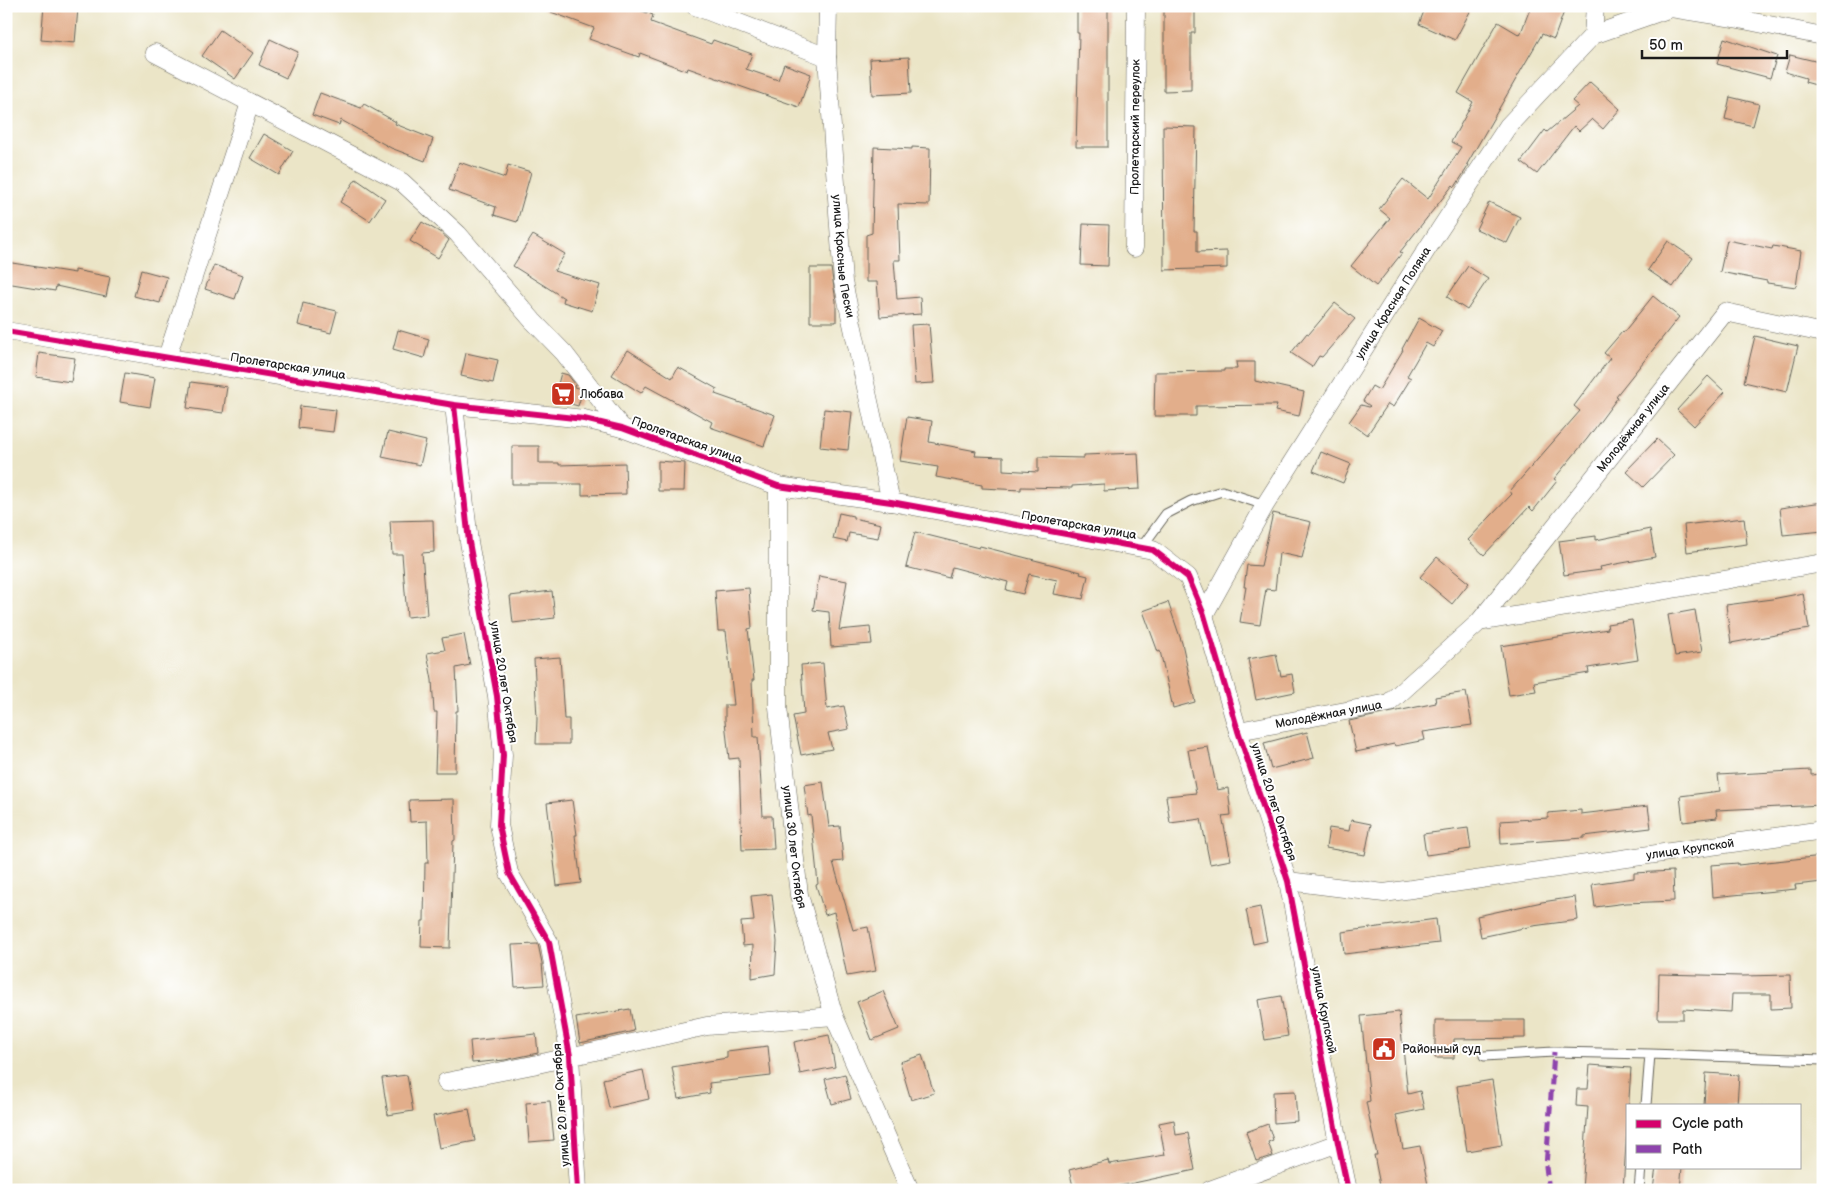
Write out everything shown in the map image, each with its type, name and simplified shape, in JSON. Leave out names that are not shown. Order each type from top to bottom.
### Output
[{"type":"street","points":[[695,6],[827,57]]},
{"type":"street","name":"улица Красные Пески","points":[[828,6],[827,57],[843,282],[891,502]]},
{"type":"street","name":"Пролетарский переулок","points":[[1134,248],[1136,6]]},
{"type":"street","points":[[1595,6],[1594,35],[1670,7],[1823,36]]},
{"type":"street","name":"улица Красная Поляна","points":[[1204,615],[1265,505],[1426,249],[1508,126],[1594,35]]},
{"type":"street","points":[[156,53],[402,182],[458,234],[533,321],[564,353],[622,428]]},
{"type":"street","points":[[167,357],[250,103]]},
{"type":"street","name":"Молодёжная улица","points":[[1238,731],[1389,703],[1479,622],[1725,312],[1823,333]]},
{"type":"street","name":"Пролетарская улица","points":[[6,331],[454,405],[584,419],[622,428],[778,486],[891,502],[1153,550],[1188,577],[1204,615],[1238,731]]},
{"type":"street","name":"улица 20 лет Октября","points":[[454,405],[469,542],[497,696],[503,755],[499,825],[509,873],[550,942],[570,1056],[578,1190]]},
{"type":"street","name":"улица 30 лет Октября","points":[[778,486],[778,707],[799,895],[834,1016],[910,1190]]},
{"type":"street","points":[[1479,622],[1823,563]]},
{"type":"street","name":"улица 20 лет Октября","points":[[1238,731],[1288,881]]},
{"type":"street","name":"улица Крупской","points":[[1348,1190],[1288,881],[1384,893],[1823,830]]},
{"type":"street","points":[[446,1082],[533,1065],[707,1026],[834,1016]]},
{"type":"street","points":[[1210,1190],[1338,1143]]},
{"type":"lane","points":[[1141,548],[1166,514],[1191,501],[1222,491],[1265,505]]},
{"type":"lane","points":[[1484,1056],[1554,1052],[1823,1060]]},
{"type":"lane","points":[[1646,1104],[1650,1054]]},
{"type":"lane","points":[[1639,1190],[1641,1168]]},
{"type":"building","points":[[44,6],[78,8],[75,43],[41,40]]},
{"type":"building","points":[[540,6],[628,6],[653,15],[651,22],[711,44],[713,40],[752,54],[746,69],[778,80],[784,64],[811,74],[799,107],[688,68],[687,71],[640,53],[639,57],[589,39],[594,28],[540,8]]},
{"type":"building","points":[[1077,6],[1108,6],[1108,147],[1076,147],[1079,33],[1077,33]]},
{"type":"building","points":[[1164,6],[1195,6],[1195,33],[1191,33],[1191,90],[1164,91]]},
{"type":"building","points":[[1426,6],[1473,6],[1455,40],[1419,24]]},
{"type":"building","points":[[1531,6],[1566,6],[1554,39],[1542,34],[1455,187],[1453,185],[1400,252],[1402,253],[1376,286],[1351,266],[1390,218],[1379,209],[1403,179],[1428,199],[1461,147],[1451,142],[1473,102],[1458,93],[1498,22],[1520,35]]},
{"type":"building","points":[[220,30],[253,53],[235,79],[202,56]]},
{"type":"building","points":[[1724,38],[1777,56],[1770,78],[1717,64]]},
{"type":"building","points":[[270,39],[298,52],[286,78],[259,65]]},
{"type":"building","points":[[1790,55],[1823,63],[1823,87],[1805,82],[1806,78],[1785,72]]},
{"type":"building","points":[[909,57],[911,93],[872,95],[870,59]]},
{"type":"building","points":[[1590,82],[1620,109],[1603,129],[1592,119],[1579,131],[1574,126],[1537,174],[1521,162],[1545,130],[1547,132],[1578,106],[1572,101]]},
{"type":"building","points":[[320,93],[361,108],[364,104],[396,122],[395,124],[433,139],[425,161],[391,148],[341,120],[339,125],[312,115]]},
{"type":"building","points":[[1730,97],[1759,104],[1753,126],[1725,119]]},
{"type":"building","points":[[1163,126],[1196,127],[1194,231],[1197,231],[1197,252],[1227,251],[1227,268],[1164,270]]},
{"type":"building","points":[[264,134],[293,151],[279,175],[250,158]]},
{"type":"building","points":[[874,147],[930,148],[929,205],[898,204],[900,260],[894,260],[897,299],[920,297],[921,314],[880,317],[877,282],[866,282],[866,235],[872,233]]},
{"type":"building","points":[[459,162],[505,178],[508,165],[531,172],[517,222],[494,215],[496,207],[449,190]]},
{"type":"building","points":[[356,179],[385,199],[370,221],[340,202]]},
{"type":"building","points":[[1489,202],[1520,217],[1507,243],[1476,229]]},
{"type":"building","points":[[422,222],[449,240],[438,258],[410,241]]},
{"type":"building","points":[[1083,224],[1109,225],[1108,266],[1081,265]]},
{"type":"building","points":[[533,235],[565,254],[554,271],[600,285],[592,311],[563,302],[564,298],[513,266]]},
{"type":"building","points":[[1727,240],[1772,249],[1773,246],[1801,251],[1796,287],[1767,283],[1767,281],[1720,272]]},
{"type":"building","points":[[1668,241],[1693,258],[1673,287],[1648,270]]},
{"type":"building","points":[[6,262],[75,273],[75,270],[110,277],[106,297],[56,286],[55,291],[6,283]]},
{"type":"building","points":[[214,265],[243,275],[235,299],[205,289]]},
{"type":"building","points":[[1468,266],[1488,279],[1467,310],[1447,297]]},
{"type":"building","points":[[810,268],[831,268],[836,301],[836,322],[810,322]]},
{"type":"building","points":[[141,270],[167,277],[160,303],[134,296]]},
{"type":"building","points":[[1653,296],[1679,317],[1616,396],[1618,397],[1554,479],[1557,481],[1533,511],[1529,507],[1484,555],[1468,540],[1512,494],[1510,491],[1580,411],[1574,406],[1610,358],[1604,353]]},
{"type":"building","points":[[303,303],[337,311],[331,333],[298,325]]},
{"type":"building","points":[[1335,303],[1355,319],[1322,357],[1319,356],[1312,367],[1291,353]]},
{"type":"building","points":[[1419,318],[1442,331],[1433,347],[1426,343],[1407,376],[1411,378],[1393,407],[1388,404],[1367,435],[1349,422],[1361,405],[1370,406],[1363,401],[1372,386],[1379,390],[1403,350]]},
{"type":"building","points":[[929,324],[934,383],[915,384],[911,325]]},
{"type":"building","points":[[398,330],[429,339],[424,358],[393,349]]},
{"type":"building","points":[[1755,336],[1798,346],[1787,392],[1744,382]]},
{"type":"building","points":[[628,350],[672,378],[678,367],[717,389],[715,394],[775,415],[764,446],[710,427],[712,422],[646,386],[641,393],[612,375]]},
{"type":"building","points":[[39,353],[75,358],[71,382],[36,377]]},
{"type":"building","points":[[466,353],[498,360],[493,383],[461,376]]},
{"type":"building","points":[[1236,362],[1255,362],[1255,381],[1304,392],[1299,416],[1275,411],[1277,405],[1196,406],[1196,416],[1154,416],[1155,372],[1224,371],[1224,369],[1237,369]]},
{"type":"building","points":[[125,373],[155,378],[150,407],[120,402]]},
{"type":"building","points":[[561,373],[568,375],[575,384],[574,387],[578,388],[582,393],[578,406],[554,399]]},
{"type":"building","points":[[1708,376],[1725,392],[1694,426],[1677,410]]},
{"type":"building","points":[[191,382],[227,387],[223,413],[187,408]]},
{"type":"building","points":[[300,406],[336,410],[333,432],[298,428]]},
{"type":"building","points":[[824,409],[852,412],[848,450],[820,447]]},
{"type":"building","points":[[907,417],[932,421],[929,442],[976,451],[975,456],[1003,457],[1003,470],[1038,472],[1038,457],[1084,458],[1084,455],[1138,453],[1140,489],[1104,491],[1104,484],[1072,486],[1072,488],[1021,487],[1021,490],[982,488],[982,485],[936,477],[938,467],[900,461]]},
{"type":"building","points":[[388,432],[426,441],[420,465],[382,457]]},
{"type":"building","points":[[1657,439],[1674,455],[1643,487],[1626,471]]},
{"type":"building","points":[[512,446],[539,446],[539,463],[559,463],[559,465],[625,463],[626,494],[582,495],[582,484],[512,484]]},
{"type":"building","points":[[1321,452],[1351,464],[1343,483],[1313,471]]},
{"type":"building","points":[[658,461],[685,463],[684,491],[658,491]]},
{"type":"building","points":[[1823,502],[1823,531],[1783,535],[1780,508]]},
{"type":"building","points":[[839,513],[881,524],[878,538],[849,533],[847,542],[833,539]]},
{"type":"building","points":[[1273,513],[1311,522],[1302,558],[1279,553],[1275,590],[1266,589],[1260,625],[1240,622],[1246,587],[1244,587],[1247,565],[1261,566]]},
{"type":"building","points":[[1744,518],[1747,544],[1687,552],[1684,525]]},
{"type":"building","points":[[433,520],[434,552],[422,553],[427,615],[407,617],[402,554],[392,554],[390,521]]},
{"type":"building","points":[[1650,529],[1655,557],[1600,567],[1601,570],[1564,575],[1559,541],[1596,536],[1596,540]]},
{"type":"building","points":[[915,532],[979,548],[980,546],[1081,572],[1080,574],[1088,576],[1083,599],[1054,594],[1057,580],[1029,574],[1023,594],[1006,590],[1008,582],[952,567],[949,578],[906,567]]},
{"type":"building","points":[[1437,557],[1469,583],[1452,604],[1420,577]]},
{"type":"building","points":[[819,576],[847,581],[839,630],[870,627],[872,644],[831,647],[829,612],[813,610]]},
{"type":"building","points":[[749,588],[752,628],[748,629],[754,680],[752,680],[754,737],[758,737],[763,816],[772,816],[774,849],[742,850],[739,758],[729,759],[725,721],[725,705],[734,705],[726,631],[718,631],[715,591]]},
{"type":"building","points":[[552,591],[555,618],[513,623],[510,596]]},
{"type":"building","points":[[1803,593],[1809,629],[1731,643],[1726,605]]},
{"type":"building","points":[[1168,602],[1182,643],[1195,702],[1173,708],[1160,651],[1158,652],[1143,611]]},
{"type":"building","points":[[1695,610],[1702,652],[1675,656],[1668,615]]},
{"type":"building","points":[[1632,620],[1638,660],[1588,668],[1589,673],[1534,682],[1536,691],[1509,695],[1501,646],[1608,629],[1607,624]]},
{"type":"building","points":[[464,634],[470,665],[456,668],[458,711],[456,711],[455,772],[435,772],[437,712],[434,712],[432,680],[427,653],[445,650],[442,638]]},
{"type":"building","points":[[1276,654],[1281,676],[1292,674],[1295,692],[1256,700],[1248,659]]},
{"type":"building","points":[[560,657],[564,719],[569,719],[569,744],[536,744],[537,719],[534,659]]},
{"type":"building","points":[[823,663],[827,709],[844,706],[849,729],[828,733],[832,749],[801,755],[793,716],[804,714],[801,665]]},
{"type":"building","points":[[1466,692],[1472,725],[1423,732],[1425,740],[1356,752],[1349,721],[1436,703],[1435,697]]},
{"type":"building","points":[[1307,732],[1314,758],[1271,769],[1264,743]]},
{"type":"building","points":[[1208,747],[1217,790],[1228,788],[1231,815],[1222,816],[1231,860],[1210,864],[1201,819],[1170,823],[1166,796],[1196,793],[1188,750]]},
{"type":"building","points":[[1811,770],[1811,775],[1823,774],[1823,805],[1716,810],[1717,818],[1683,822],[1680,796],[1720,791],[1718,775]]},
{"type":"building","points":[[823,782],[829,827],[840,826],[843,861],[833,862],[853,930],[868,927],[876,971],[847,976],[834,912],[825,915],[816,885],[818,884],[811,815],[808,816],[804,785]]},
{"type":"building","points":[[454,799],[455,840],[453,841],[450,948],[421,947],[422,921],[424,921],[425,863],[428,863],[427,821],[410,822],[409,800]]},
{"type":"building","points":[[572,800],[581,883],[557,886],[547,803]]},
{"type":"building","points":[[1648,806],[1651,828],[1584,836],[1584,838],[1501,844],[1500,821],[1548,818],[1548,813],[1581,810],[1581,814]]},
{"type":"building","points":[[1351,820],[1371,824],[1365,855],[1326,848],[1329,828],[1349,831]]},
{"type":"building","points":[[1468,828],[1471,849],[1426,855],[1423,834]]},
{"type":"building","points":[[1823,856],[1823,882],[1795,885],[1796,889],[1713,897],[1711,865],[1738,863],[1738,865]]},
{"type":"building","points":[[1673,871],[1674,901],[1626,903],[1595,907],[1592,884],[1634,878],[1634,873]]},
{"type":"building","points":[[772,894],[777,942],[775,974],[752,978],[753,945],[743,946],[741,922],[754,921],[751,896]]},
{"type":"building","points":[[1575,897],[1578,920],[1533,926],[1481,937],[1477,916]]},
{"type":"building","points":[[1260,907],[1267,941],[1253,944],[1246,910]]},
{"type":"building","points":[[1436,919],[1439,943],[1344,954],[1342,932]]},
{"type":"building","points":[[538,944],[544,985],[515,987],[512,945]]},
{"type":"building","points":[[1659,974],[1790,975],[1791,1008],[1771,1009],[1771,994],[1732,994],[1731,1012],[1683,1009],[1683,1019],[1658,1019]]},
{"type":"building","points":[[883,991],[899,1029],[872,1040],[857,1002]]},
{"type":"building","points":[[1281,996],[1288,1036],[1265,1040],[1258,1000]]},
{"type":"building","points":[[630,1009],[634,1031],[580,1043],[576,1018]]},
{"type":"building","points":[[1399,1012],[1408,1094],[1420,1091],[1424,1109],[1396,1115],[1403,1149],[1420,1146],[1429,1190],[1381,1190],[1374,1155],[1377,1155],[1366,1102],[1370,1101],[1361,1016]]},
{"type":"building","points":[[1435,1020],[1525,1020],[1525,1038],[1454,1039],[1454,1058],[1435,1058]]},
{"type":"building","points":[[536,1034],[538,1053],[505,1060],[472,1063],[470,1041]]},
{"type":"building","points":[[829,1035],[835,1067],[800,1074],[794,1042]]},
{"type":"building","points":[[768,1046],[771,1076],[709,1083],[710,1093],[678,1099],[672,1067],[727,1058],[727,1051]]},
{"type":"building","points":[[922,1055],[934,1093],[911,1100],[900,1062]]},
{"type":"building","points":[[1590,1065],[1631,1068],[1629,1104],[1626,1104],[1623,1190],[1582,1190],[1588,1107],[1576,1106],[1577,1089],[1588,1089]]},
{"type":"building","points":[[643,1070],[649,1099],[609,1108],[603,1079]]},
{"type":"building","points":[[1706,1073],[1739,1075],[1737,1104],[1704,1104]]},
{"type":"building","points":[[845,1074],[851,1099],[832,1104],[825,1079]]},
{"type":"building","points":[[407,1075],[413,1111],[388,1115],[382,1078]]},
{"type":"building","points":[[1492,1080],[1502,1145],[1467,1151],[1457,1086]]},
{"type":"building","points":[[1295,1091],[1297,1121],[1274,1123],[1273,1092]]},
{"type":"building","points":[[550,1101],[554,1140],[529,1142],[526,1103]]},
{"type":"building","points":[[469,1109],[475,1141],[439,1148],[433,1116]]},
{"type":"building","points":[[1174,1120],[1176,1135],[1188,1133],[1195,1170],[1101,1190],[1074,1190],[1069,1170],[1108,1160],[1109,1164],[1165,1155],[1159,1123]]},
{"type":"building","points":[[1268,1124],[1273,1140],[1268,1142],[1273,1156],[1256,1161],[1246,1132]]},
{"type":"building","points":[[1656,1168],[1682,1168],[1680,1190],[1653,1190]]},
{"type":"marked path","points":[[1549,1190],[1546,1167],[1554,1052]]},
{"type":"cycle path","points":[[6,331],[454,405],[584,419],[622,428],[778,486],[891,502],[1153,550],[1188,577],[1204,615],[1238,731],[1288,881],[1348,1190]]},
{"type":"cycle path","points":[[454,405],[469,542],[497,696],[503,755],[499,825],[509,873],[549,942],[570,1056],[578,1190]]},
{"type":"place","name":"Любава","points":[[563,394]]},
{"type":"place","name":"Районный суд","points":[[1384,1049]]}]
